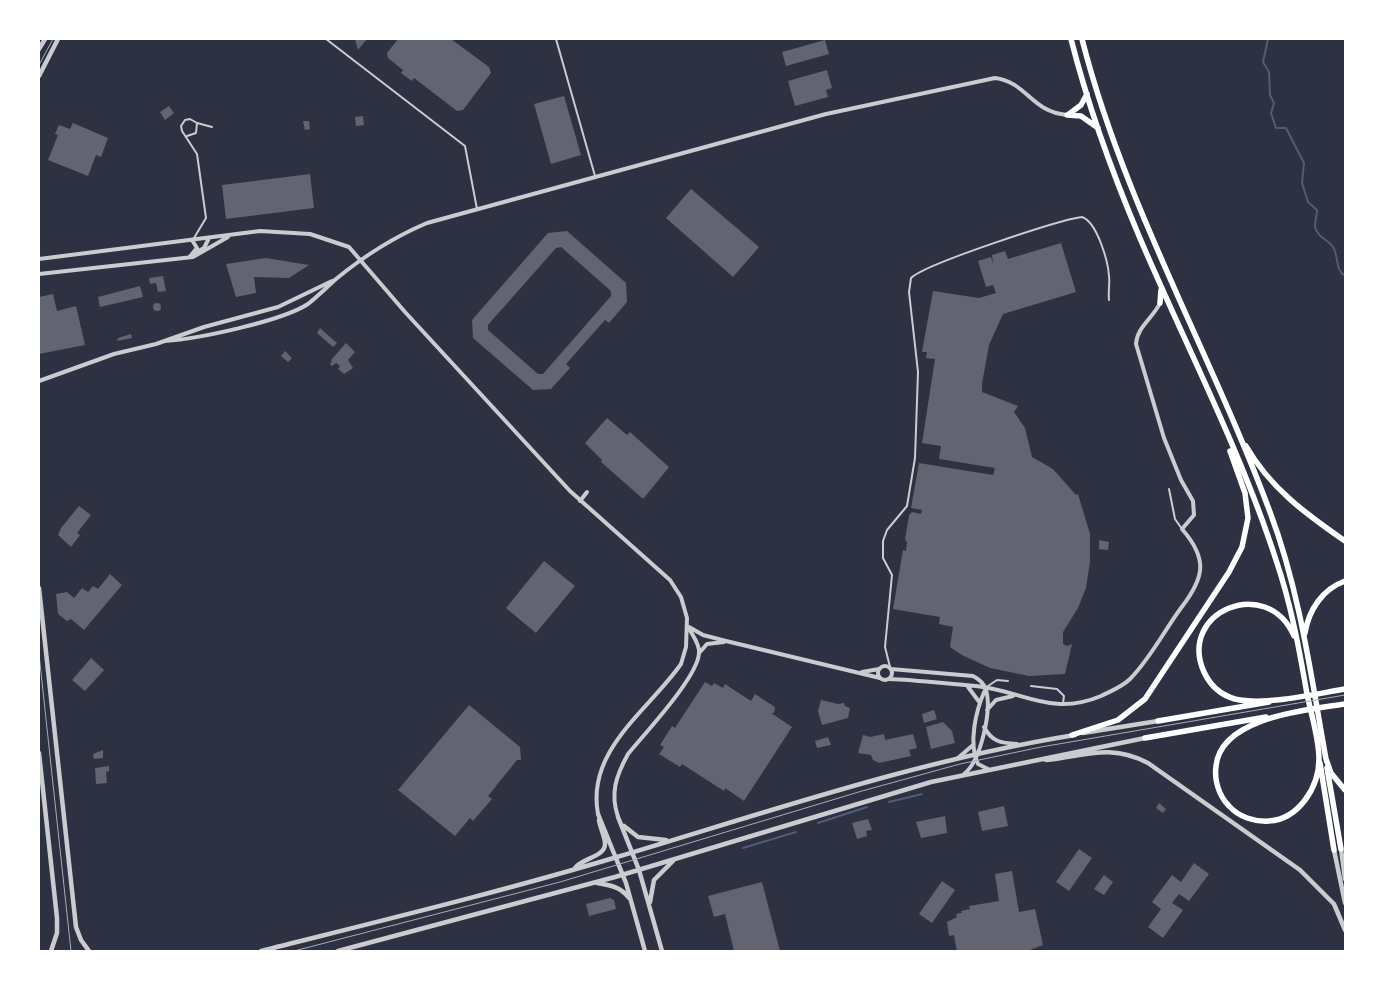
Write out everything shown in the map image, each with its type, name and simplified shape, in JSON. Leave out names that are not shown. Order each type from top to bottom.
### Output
[{"type":"highway","points":[[1071,39],[1098,128],[1117,180],[1161,288],[1222,423],[1276,559],[1303,651]]},
{"type":"highway","points":[[1082,39],[1108,125],[1127,176],[1268,507],[1282,548],[1296,597],[1303,651],[1337,849]]},
{"type":"highway","points":[[1067,115],[1078,108],[1087,93]]},
{"type":"highway","points":[[1067,115],[1081,116],[1098,128]]},
{"type":"highway","points":[[1160,303],[1161,288]]},
{"type":"highway","points":[[1230,418],[1252,457],[1274,486],[1301,509],[1345,541]]},
{"type":"highway","points":[[1072,735],[1118,720],[1145,699],[1220,587],[1239,554],[1247,527],[1246,500],[1222,423]]},
{"type":"highway","points":[[1303,651],[1306,628],[1315,605],[1332,586],[1345,581]]},
{"type":"highway","points":[[1293,698],[1243,700],[1224,694],[1211,684],[1204,674],[1199,654],[1200,642],[1206,627],[1221,612],[1236,605],[1254,604],[1268,608],[1284,619],[1303,651]]},
{"type":"highway","points":[[1158,721],[1345,689]]},
{"type":"highway","points":[[1145,738],[1345,704]]},
{"type":"highway","points":[[1296,712],[1247,726],[1228,738],[1218,754],[1216,766],[1216,780],[1222,796],[1234,811],[1249,819],[1270,821],[1284,817],[1298,809],[1310,792],[1322,759]]},
{"type":"highway","points":[[1322,759],[1345,790]]},
{"type":"street","points":[[39,49],[44,39]]},
{"type":"street","points":[[39,76],[58,39]]},
{"type":"street","points":[[39,380],[114,354],[209,334],[292,312],[308,303],[336,279],[387,242],[411,230],[476,209],[826,114],[989,78],[1005,79],[1013,83],[1046,111],[1067,115]]},
{"type":"street","points":[[39,258],[232,236],[260,231],[310,234],[344,245],[352,250],[405,312],[580,501],[670,580],[684,605],[688,626],[700,652]]},
{"type":"street","points":[[39,275],[201,255],[232,236]]},
{"type":"street","points":[[186,258],[204,248],[209,238]]},
{"type":"street","points":[[186,258],[197,249],[192,240]]},
{"type":"street","points":[[165,342],[196,330],[278,307],[336,279]]},
{"type":"street","points":[[688,626],[703,635],[860,672],[885,680],[986,688],[1056,705],[1080,703],[1111,691],[1127,682],[1185,603],[1199,578],[1201,561],[1195,546],[1182,529],[1194,516],[1194,505],[1170,456],[1136,344],[1139,331],[1160,303]]},
{"type":"street","points":[[580,501],[587,492]]},
{"type":"street","points":[[39,588],[69,876],[77,931],[89,950]]},
{"type":"street","points":[[575,868],[581,861],[600,853],[604,848],[605,843],[598,814],[596,786],[606,757],[679,667],[686,647],[688,626]]},
{"type":"street","points":[[686,647],[694,638],[703,635]]},
{"type":"street","points":[[662,951],[639,870],[618,816],[613,795],[615,781],[628,754],[691,675],[700,652],[707,644],[726,641]]},
{"type":"street","points":[[860,672],[880,669],[886,666],[890,668],[973,676],[981,681],[986,688],[984,726],[976,760],[972,768],[964,774]]},
{"type":"street","points":[[890,668],[893,673],[890,679]]},
{"type":"street","points":[[880,669],[880,678]]},
{"type":"street","points":[[968,687],[980,703]]},
{"type":"street","points":[[976,754],[973,745],[980,703],[986,688]]},
{"type":"street","points":[[986,712],[994,701],[1014,696]]},
{"type":"street","points":[[261,951],[617,857],[957,758],[1017,744],[1158,721]]},
{"type":"street","points":[[984,726],[994,740],[1017,744]]},
{"type":"street","points":[[338,951],[639,870],[964,774],[1145,738]]},
{"type":"street","points":[[957,758],[973,745]]},
{"type":"street","points":[[1020,762],[1103,751],[1123,753],[1144,761],[1300,870],[1334,904],[1345,930]]},
{"type":"street","points":[[39,753],[57,918],[53,945],[50,951]]},
{"type":"street","points":[[976,760],[981,766],[988,769]]},
{"type":"street","points":[[598,814],[617,857],[633,903],[645,951]]},
{"type":"street","points":[[618,816],[629,832],[638,837],[673,840]]},
{"type":"street","points":[[1337,849],[1345,879]]},
{"type":"street","points":[[1337,849],[1345,903]]},
{"type":"street","points":[[650,908],[651,888],[654,880],[675,859]]},
{"type":"street","points":[[593,883],[618,888],[633,903]]},
{"type":"lane","points":[[326,39],[465,146],[476,209]]},
{"type":"lane","points":[[556,39],[595,177]]},
{"type":"lane","points":[[192,240],[206,218],[197,154],[181,129],[184,121],[190,119],[212,127]]},
{"type":"lane","points":[[186,135],[191,136],[196,133],[197,123]]},
{"type":"lane","points":[[890,668],[885,647],[892,582],[891,572],[883,558],[883,541],[888,530],[907,506],[915,458],[918,372],[909,292],[911,278],[923,270],[964,255],[1082,217],[1091,222],[1097,233],[1109,277],[1109,300]]},
{"type":"lane","points":[[1169,489],[1175,519],[1182,529]]},
{"type":"lane","points":[[986,688],[995,680],[1008,681]]},
{"type":"lane","points":[[1030,686],[1055,688],[1061,691],[1064,700],[1056,705]]},
{"type":"building","points":[[355,39],[367,39],[358,50]]},
{"type":"building","points":[[398,39],[451,39],[489,67],[491,73],[463,110],[457,111],[414,78],[412,81],[401,73],[403,70],[388,58],[387,53]]},
{"type":"building","points":[[825,40],[829,54],[786,66],[782,52]]},
{"type":"building","points":[[827,70],[832,88],[826,90],[828,97],[795,106],[788,81]]},
{"type":"building","points":[[564,96],[581,155],[551,164],[534,104]]},
{"type":"building","points":[[169,106],[174,113],[165,120],[160,112]]},
{"type":"building","points":[[363,116],[364,125],[356,126],[355,117]]},
{"type":"building","points":[[303,121],[309,121],[310,129],[305,130]]},
{"type":"building","points":[[73,123],[108,138],[101,157],[96,155],[88,176],[48,160],[58,135],[55,134],[59,125],[70,129]]},
{"type":"building","points":[[310,174],[314,208],[226,219],[222,185]]},
{"type":"building","points":[[691,189],[759,247],[733,277],[666,218]]},
{"type":"building","points":[[567,231],[626,283],[627,302],[609,323],[605,320],[566,364],[570,368],[551,389],[533,390],[473,338],[472,320],[548,233]],"holes":[[[561,247],[611,291],[611,296],[543,374],[538,374],[488,330],[488,325],[556,248]]]},
{"type":"building","points":[[1061,243],[1076,292],[1003,314],[989,345],[982,384],[982,392],[1018,406],[1014,412],[1025,428],[1032,457],[1053,469],[1076,495],[1078,494],[1090,534],[1090,562],[1086,588],[1078,608],[1063,632],[1063,644],[1067,646],[1072,644],[1065,674],[1029,676],[990,668],[962,655],[950,647],[953,627],[939,624],[940,617],[893,609],[903,550],[906,551],[907,542],[905,540],[909,515],[912,512],[921,514],[922,510],[911,508],[919,463],[993,475],[995,468],[939,459],[941,446],[922,443],[935,359],[926,358],[927,352],[922,352],[933,291],[979,298],[996,293],[993,285],[986,287],[978,261],[991,257],[993,264],[992,255],[1005,251],[1008,259]]},
{"type":"building","points":[[266,258],[309,265],[289,278],[254,277],[256,293],[236,297],[226,264]]},
{"type":"building","points":[[163,276],[166,291],[158,292],[156,283],[150,284],[149,278]]},
{"type":"building","points":[[140,286],[143,297],[100,307],[98,297]]},
{"type":"building","points":[[53,294],[57,311],[76,306],[85,345],[39,354],[39,297]]},
{"type":"building","points":[[157,303],[161,307],[157,311],[153,307]]},
{"type":"building","points":[[320,328],[337,343],[333,347],[317,333]]},
{"type":"building","points":[[131,334],[132,338],[117,341],[118,338]]},
{"type":"building","points":[[346,343],[355,352],[348,360],[353,368],[344,374],[338,369],[340,366],[336,363],[332,366],[330,364],[331,360]]},
{"type":"building","points":[[285,351],[292,358],[288,362],[281,356]]},
{"type":"building","points":[[607,418],[627,435],[630,432],[669,467],[644,498],[601,462],[602,460],[585,443]]},
{"type":"building","points":[[79,506],[91,515],[77,533],[80,535],[71,547],[58,535],[61,528]]},
{"type":"building","points":[[1099,540],[1109,542],[1108,550],[1099,549]]},
{"type":"building","points":[[544,561],[575,586],[536,633],[506,608]]},
{"type":"building","points":[[110,574],[122,585],[84,630],[71,619],[67,621],[58,614],[56,594],[67,592],[74,598],[82,588],[88,592],[93,586],[98,589]]},
{"type":"building","points":[[91,658],[104,670],[85,691],[72,680]]},
{"type":"building","points":[[705,682],[712,686],[714,683],[723,688],[725,684],[751,701],[755,694],[775,707],[774,713],[771,713],[792,727],[744,801],[725,788],[724,791],[682,764],[680,767],[659,754],[664,747],[660,745],[672,726],[675,728]]},
{"type":"building","points":[[821,700],[838,704],[844,703],[845,706],[850,708],[848,718],[822,725],[818,711]]},
{"type":"building","points":[[469,705],[520,747],[521,760],[517,760],[488,796],[492,799],[473,821],[470,818],[455,836],[398,790]]},
{"type":"building","points":[[934,710],[937,719],[924,723],[922,714]]},
{"type":"building","points":[[943,722],[952,731],[955,743],[931,749],[926,727]]},
{"type":"building","points":[[884,734],[885,740],[913,734],[917,748],[909,750],[911,756],[879,763],[873,760],[871,755],[858,753],[863,735],[870,737]]},
{"type":"building","points":[[828,737],[831,745],[817,748],[815,741]]},
{"type":"building","points":[[103,750],[103,758],[94,759],[93,754]]},
{"type":"building","points":[[109,766],[109,771],[106,772],[107,783],[96,784],[95,768]]},
{"type":"building","points":[[1159,803],[1166,809],[1163,813],[1156,808]]},
{"type":"building","points":[[1004,806],[1008,826],[982,831],[978,812]]},
{"type":"building","points":[[945,816],[947,833],[921,838],[916,822]]},
{"type":"building","points":[[868,819],[872,830],[866,831],[867,836],[857,839],[852,823]]},
{"type":"building","points":[[1079,849],[1092,858],[1069,891],[1056,882]]},
{"type":"building","points":[[1194,863],[1209,874],[1189,901],[1179,894],[1172,903],[1183,910],[1163,938],[1148,927],[1161,909],[1152,902],[1172,875],[1181,882]]},
{"type":"building","points":[[1012,871],[1019,912],[1035,909],[1043,945],[1027,951],[957,951],[954,935],[949,936],[947,922],[957,917],[956,914],[962,913],[961,911],[970,909],[969,906],[999,901],[995,874]]},
{"type":"building","points":[[1104,875],[1113,882],[1104,895],[1094,889]]},
{"type":"building","points":[[942,881],[955,890],[932,923],[919,914]]},
{"type":"building","points":[[762,882],[780,951],[734,951],[725,914],[714,917],[708,896]]},
{"type":"building","points":[[610,898],[614,900],[616,909],[589,916],[586,904]]},
{"type":"waterway","points":[[1268,39],[1263,62],[1269,72],[1270,95],[1274,103],[1271,113],[1276,128],[1286,128],[1304,163],[1302,183],[1308,202],[1317,210],[1316,230],[1333,247],[1338,267],[1345,276]]},
{"type":"waterway","points":[[889,802],[922,794]]},
{"type":"waterway","points":[[818,823],[867,807]]},
{"type":"waterway","points":[[743,848],[796,832]]},
{"type":"tram line","points":[[39,65],[53,39]]},
{"type":"tram line","points":[[39,654],[71,951]]},
{"type":"tram line","points":[[294,951],[560,882],[862,791],[960,764],[1041,747],[1345,695]]}]
